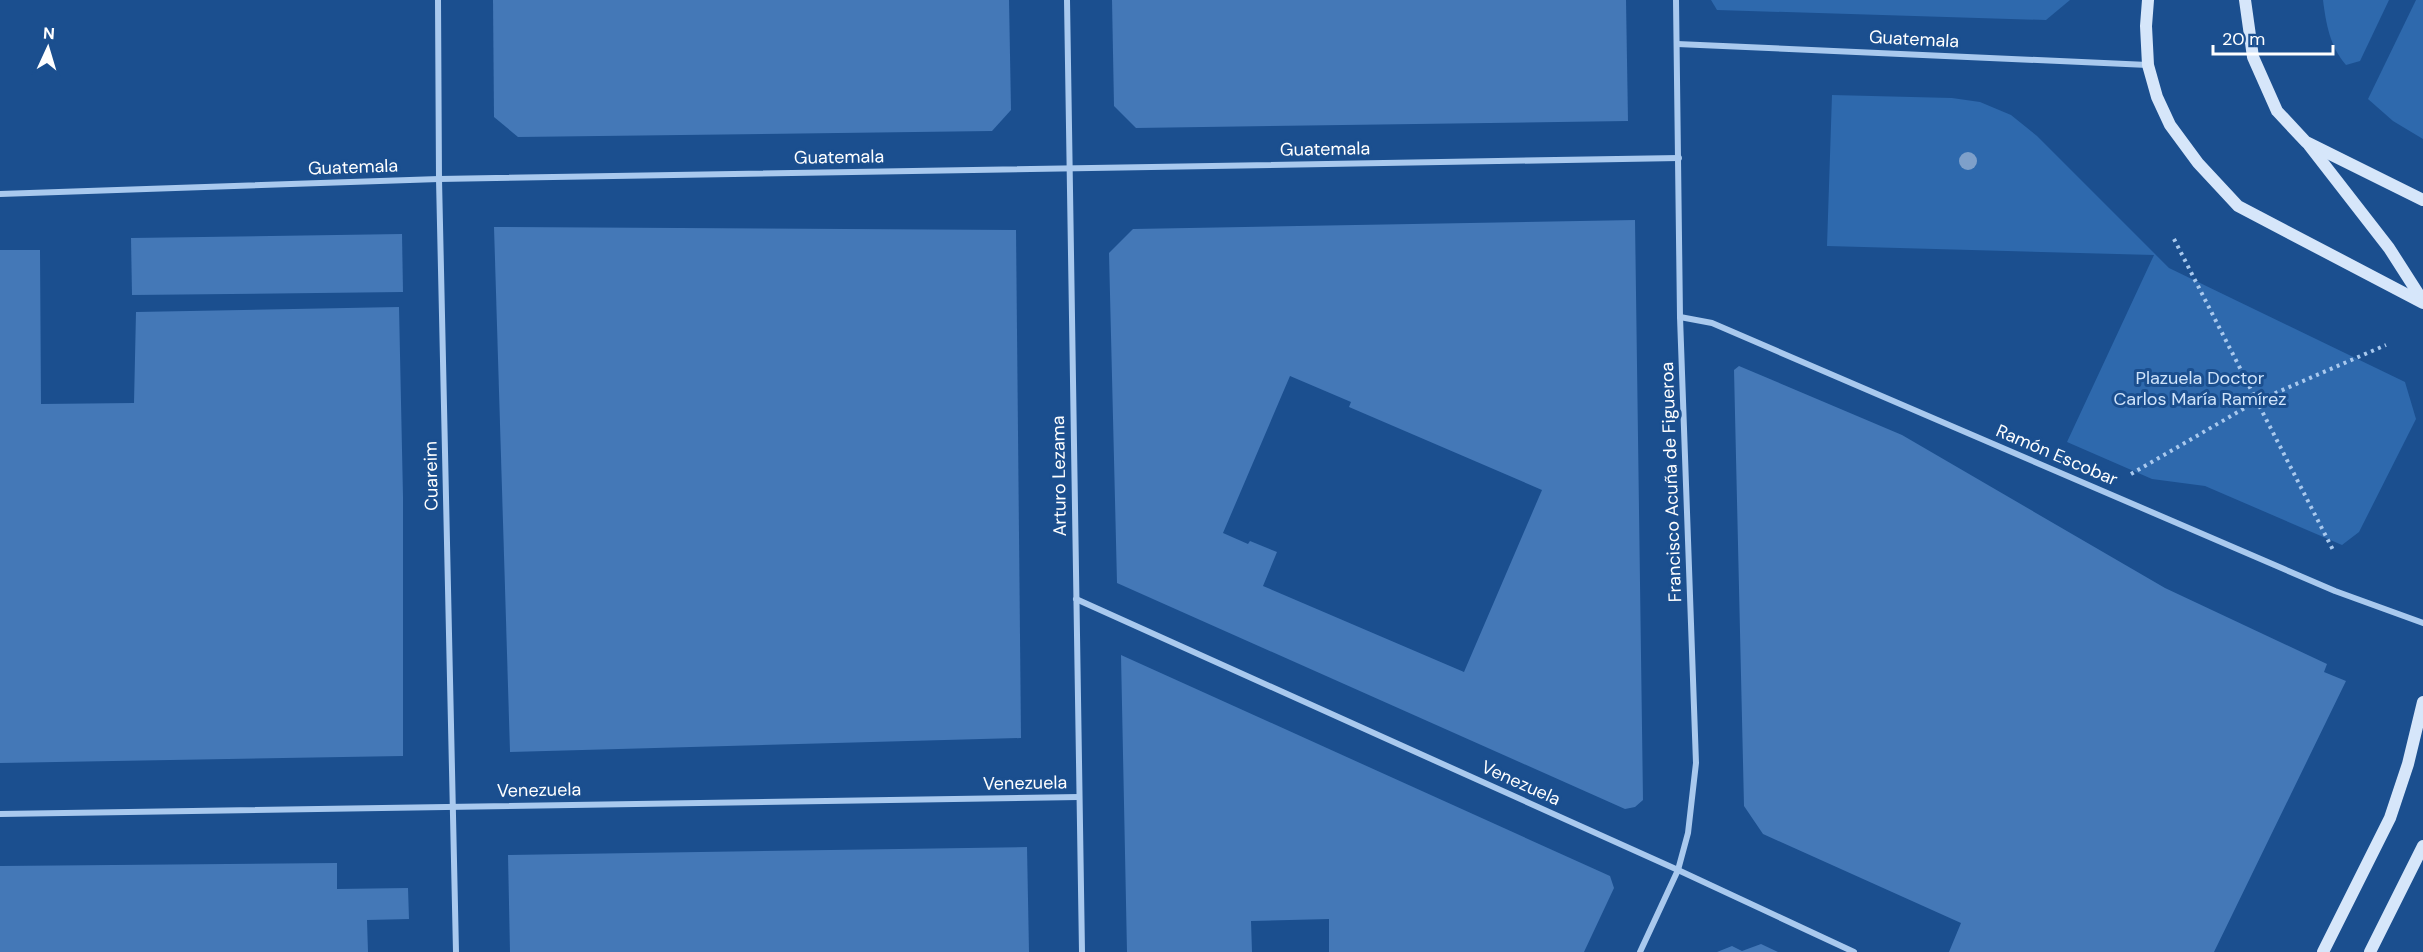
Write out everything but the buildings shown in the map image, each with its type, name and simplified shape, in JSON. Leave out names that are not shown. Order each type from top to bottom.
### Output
[{"type":"main road","points":[[2148,0],[2146,26],[2148,65],[2157,97],[2170,126],[2198,163],[2238,206],[2423,302]]},
{"type":"main road","points":[[2245,0],[2253,57],[2277,111],[2306,142],[2389,248],[2423,302]]},
{"type":"main road","points":[[2306,142],[2423,200]]},
{"type":"main road","points":[[2324,952],[2390,818],[2408,764],[2423,702]]},
{"type":"main road","points":[[2370,952],[2423,846]]},
{"type":"street","name":"Cuareim","points":[[438,0],[439,179],[456,952]]},
{"type":"street","name":"Arturo Lezama","points":[[1066,0],[1082,952]]},
{"type":"street","name":"Francisco Acuña de Figueroa","points":[[1640,952],[1678,870],[1688,833],[1696,763],[1680,317],[1676,0]]},
{"type":"street","name":"Guatemala","points":[[1677,44],[2148,65]]},
{"type":"street","name":"Guatemala","points":[[0,194],[439,179],[1679,158]]},
{"type":"street","name":"Ramón Escobar","points":[[1680,317],[1712,323],[2335,591],[2423,622]]},
{"type":"street","name":"Venezuela","points":[[1076,598],[1854,952]]},
{"type":"street","name":"Venezuela","points":[[0,814],[1079,797]]},
{"type":"path","points":[[2174,239],[2333,550]]},
{"type":"path","points":[[2131,474],[2257,401],[2386,345]]},
{"type":"green space","points":[[1711,0],[2070,0],[2046,20],[1717,10]]},
{"type":"green space","points":[[2323,0],[2389,0],[2360,61],[2346,65],[2336,51],[2330,35]]},
{"type":"green space","points":[[2416,0],[2423,0],[2423,139],[2393,121],[2368,99]]},
{"type":"green space","name":"Plazuela Doctor Carlos María Ramírez","points":[[1832,95],[1952,98],[1980,102],[2011,115],[2037,136],[2169,268],[2405,382],[2416,419],[2359,532],[2342,545],[2205,486],[2152,479],[2067,442],[2154,255],[1827,246]]}]
